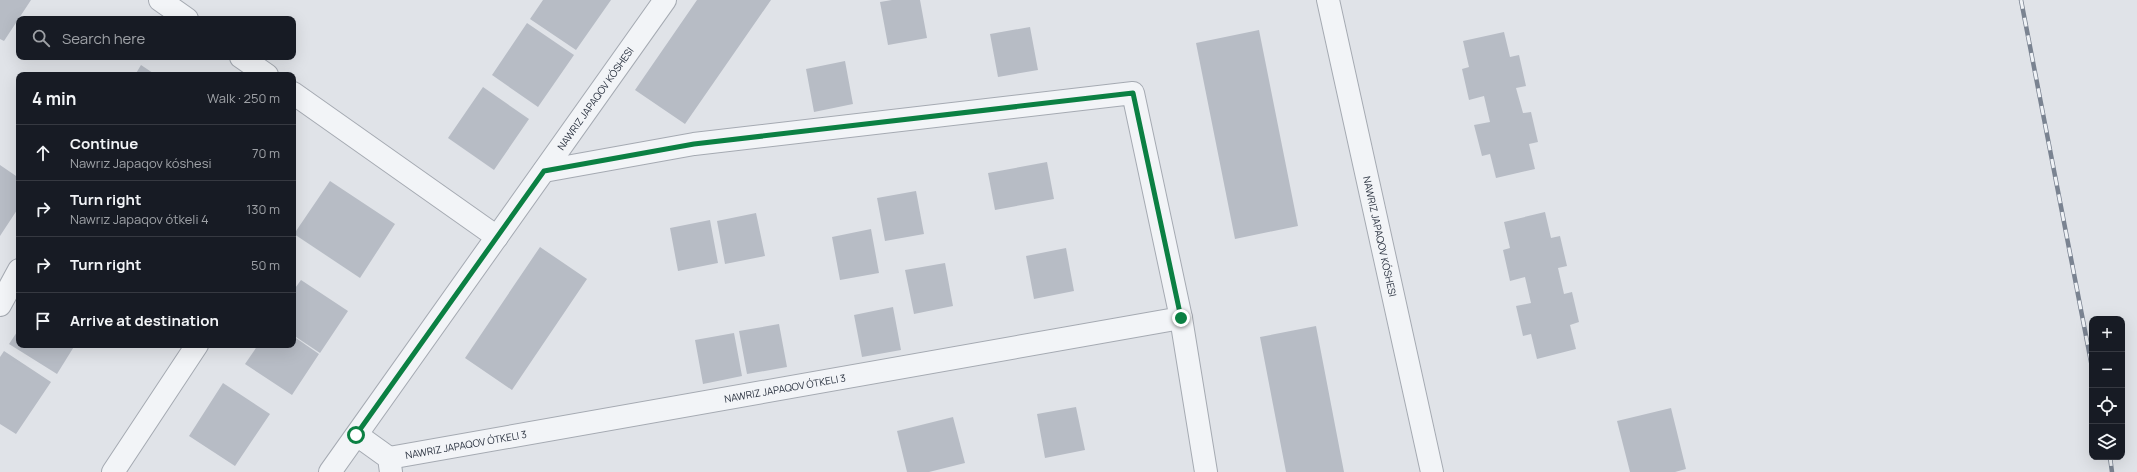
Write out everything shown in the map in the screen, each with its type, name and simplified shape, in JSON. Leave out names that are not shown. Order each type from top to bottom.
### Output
[{"type":"street","points":[[160,0],[183,16]]},
{"type":"street","points":[[330,472],[665,0]]},
{"type":"street","points":[[1328,0],[1432,472]]},
{"type":"street","points":[[245,60],[263,72]]},
{"type":"street","points":[[544,171],[694,144],[1133,93],[1181,318],[1206,472]]},
{"type":"street","points":[[296,96],[497,237]]},
{"type":"street","points":[[0,305],[16,276]]},
{"type":"street","points":[[356,435],[390,465],[1181,318]]},
{"type":"street","points":[[113,472],[195,348]]},
{"type":"building","points":[[0,0],[31,0],[20,16],[16,16],[16,23],[4,41],[0,39]]},
{"type":"building","points":[[543,0],[611,0],[576,50],[530,19]]},
{"type":"building","points":[[697,0],[771,0],[685,124],[635,90]]},
{"type":"building","points":[[892,0],[920,0],[927,38],[888,45],[880,2]]},
{"type":"building","points":[[527,23],[574,55],[538,107],[492,75]]},
{"type":"building","points":[[1030,27],[1038,70],[998,77],[990,34]]},
{"type":"building","points":[[1259,30],[1298,226],[1235,239],[1196,43]]},
{"type":"building","points":[[1504,32],[1510,57],[1519,55],[1526,86],[1516,88],[1523,113],[1531,112],[1538,142],[1529,144],[1535,169],[1496,178],[1490,154],[1482,156],[1474,125],[1490,122],[1484,96],[1469,100],[1462,69],[1469,67],[1463,41]]},
{"type":"building","points":[[845,61],[853,104],[814,112],[806,69]]},
{"type":"building","points":[[141,65],[152,72],[137,72]]},
{"type":"building","points":[[483,87],[529,119],[494,170],[448,138]]},
{"type":"building","points":[[1047,162],[1054,199],[995,210],[988,173]]},
{"type":"building","points":[[0,165],[16,176],[16,212],[0,236]]},
{"type":"building","points":[[330,181],[395,224],[360,278],[296,235],[296,231]]},
{"type":"building","points":[[916,191],[924,234],[885,241],[877,198]]},
{"type":"building","points":[[1545,212],[1551,238],[1560,236],[1567,266],[1558,268],[1564,294],[1572,292],[1579,322],[1570,325],[1576,349],[1537,359],[1531,334],[1523,336],[1516,306],[1531,303],[1525,277],[1510,281],[1503,250],[1510,248],[1504,222]]},
{"type":"building","points":[[756,213],[765,256],[725,264],[717,221]]},
{"type":"building","points":[[710,220],[718,263],[678,271],[670,228]]},
{"type":"building","points":[[871,229],[879,273],[840,280],[832,237]]},
{"type":"building","points":[[540,247],[587,279],[512,390],[465,358]]},
{"type":"building","points":[[1066,248],[1074,291],[1034,299],[1026,256]]},
{"type":"building","points":[[945,263],[953,306],[914,314],[905,270]]},
{"type":"building","points":[[301,280],[348,311],[320,353],[296,337],[296,287]]},
{"type":"building","points":[[893,307],[901,350],[862,357],[854,315]]},
{"type":"building","points":[[779,324],[787,367],[747,374],[739,331]]},
{"type":"building","points":[[1316,326],[1344,472],[1286,472],[1260,337]]},
{"type":"building","points":[[734,333],[742,376],[703,384],[695,340]]},
{"type":"building","points":[[16,334],[16,348],[73,348],[57,374],[9,344]]},
{"type":"building","points":[[296,338],[319,354],[292,395],[245,364],[256,348],[296,348]]},
{"type":"building","points":[[4,351],[51,382],[16,434],[0,424],[0,357]]},
{"type":"building","points":[[223,383],[270,414],[235,466],[189,436]]},
{"type":"building","points":[[1076,407],[1085,450],[1045,458],[1037,414]]},
{"type":"building","points":[[1671,408],[1686,469],[1675,472],[1630,472],[1617,421]]},
{"type":"building","points":[[953,417],[965,463],[929,472],[907,472],[897,431]]},
{"type":"railway","points":[[2021,0],[2089,352]]},
{"type":"railway","points":[[2110,460],[2112,472]]},
{"type":"route","points":[[356,435],[544,171],[694,144],[1133,93],[1181,318]]}]
